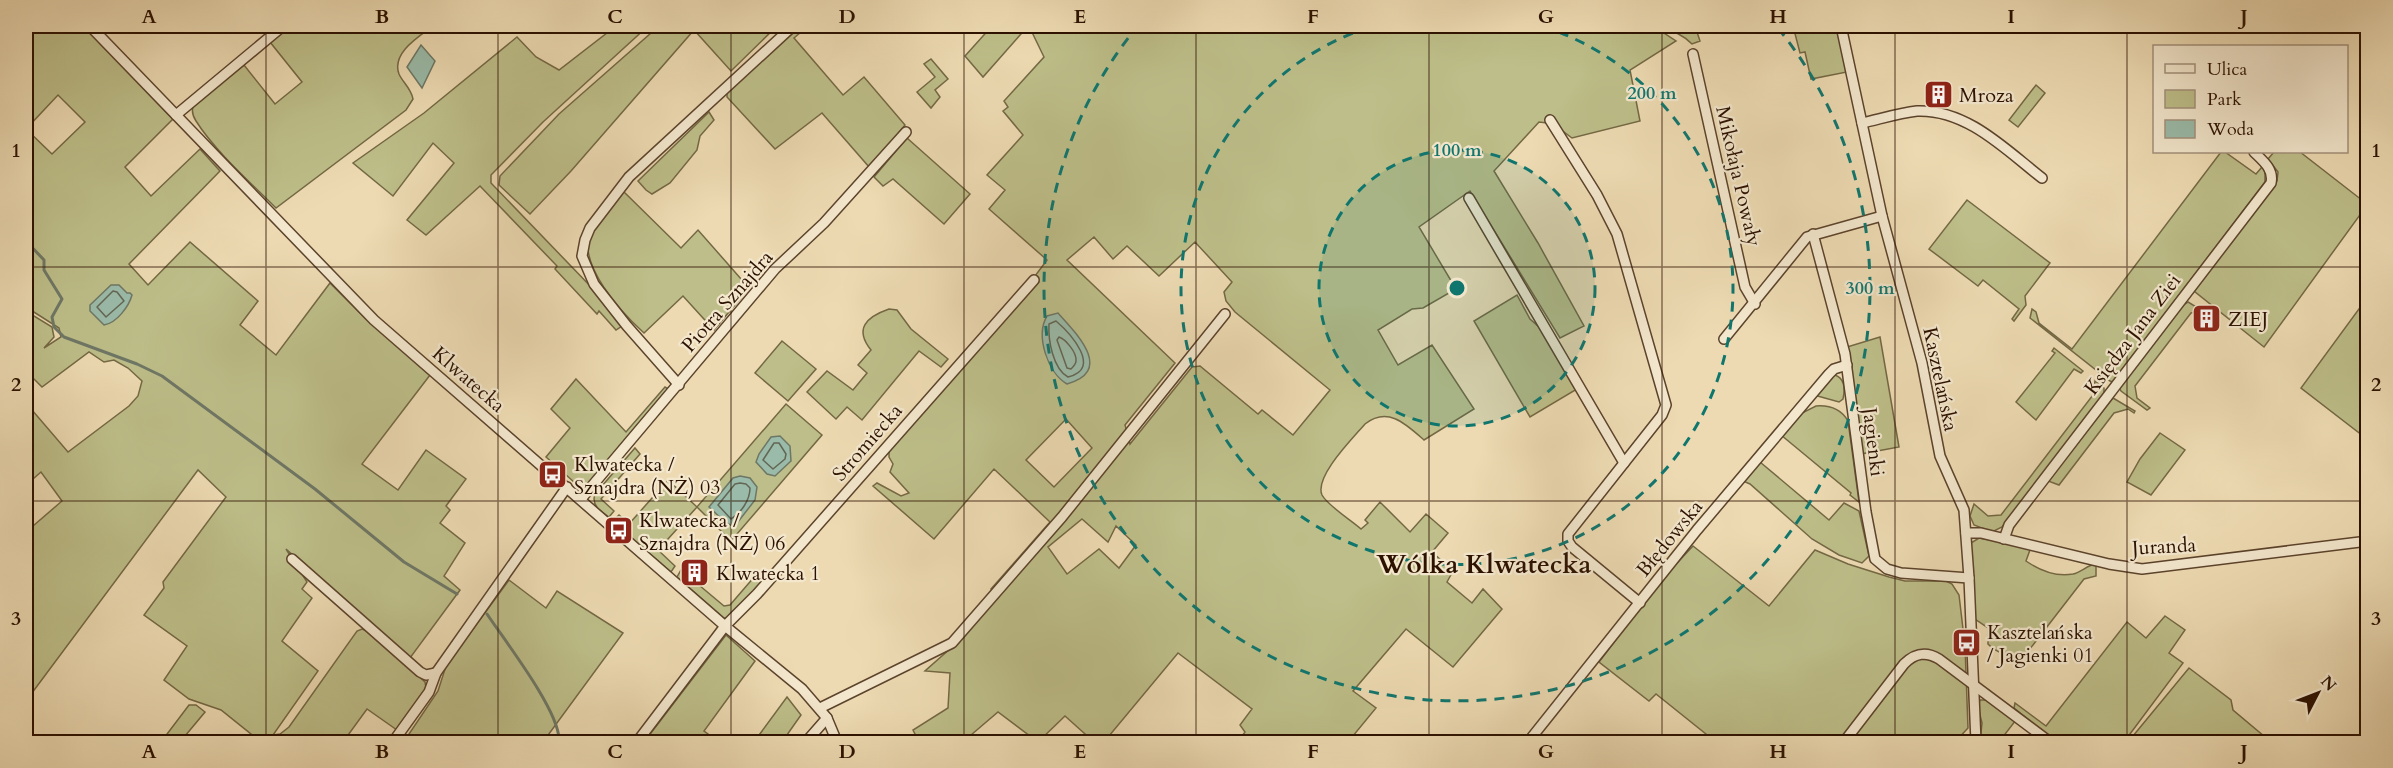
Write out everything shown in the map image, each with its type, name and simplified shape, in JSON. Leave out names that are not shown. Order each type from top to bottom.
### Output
[{"type":"street","name":"Klwatecka","points":[[90,26],[374,320],[725,626],[802,689],[827,718],[837,742]]},
{"type":"street","points":[[176,115],[283,26]]},
{"type":"street","points":[[679,385],[627,327],[594,284],[582,256],[585,240],[590,228],[629,177],[794,26]]},
{"type":"street","name":"Kasztelańska","points":[[1841,26],[1882,216],[1922,363],[1940,456],[1964,510],[1976,742]]},
{"type":"street","name":"Mikołaja Powały","points":[[1693,54],[1745,287],[1755,304]]},
{"type":"street","points":[[1862,123],[1916,111],[1943,113],[1978,129],[2042,178]]},
{"type":"street","points":[[1550,120],[1597,195],[1617,234],[1665,399],[1665,411],[1571,528],[1568,541],[1578,553],[1640,603]]},
{"type":"street","name":"Piotra Sznajdra","points":[[581,499],[775,269],[824,224],[906,132]]},
{"type":"street","name":"Księdza Jana Ziei","points":[[2004,539],[2009,525],[2271,183],[2269,168],[2255,153]]},
{"type":"street","points":[[1469,198],[1624,463]]},
{"type":"street","points":[[1724,339],[1755,304],[1802,242],[1814,234],[1882,216]]},
{"type":"street","name":"Jagienki","points":[[1814,234],[1847,365],[1866,512],[1875,559],[1887,569],[1901,573],[1969,578]]},
{"type":"street","name":"Stromiecka","points":[[637,742],[725,626],[757,594],[1034,280]]},
{"type":"street","points":[[820,708],[952,643],[1062,517],[1225,314]]},
{"type":"street","name":"Błędowska","points":[[1528,742],[1697,530],[1829,374],[1834,369],[1847,365]]},
{"type":"street","points":[[393,742],[429,692],[435,673],[567,487]]},
{"type":"street","name":"Juranda","points":[[1966,533],[2142,569],[2367,541]]},
{"type":"street","points":[[292,560],[420,672],[426,675],[435,673]]},
{"type":"street","points":[[1844,742],[1904,664],[1915,655],[1927,653],[1936,656],[2050,742]]},
{"type":"street","points":[[806,742],[827,718]]},
{"type":"green space","points":[[47,26],[86,26],[173,119],[125,167],[151,196],[200,149],[220,171],[129,264],[148,285],[190,242],[258,301],[240,325],[276,355],[330,283],[365,318],[430,375],[362,464],[398,490],[426,450],[466,479],[446,506],[450,510],[440,523],[465,543],[444,576],[460,590],[410,658],[286,549],[307,582],[302,589],[312,598],[282,641],[318,671],[273,735],[280,734],[289,727],[357,631],[362,629],[425,682],[426,688],[397,730],[367,709],[343,742],[261,742],[221,710],[189,699],[164,680],[187,646],[144,615],[164,588],[163,582],[226,497],[198,470],[26,701],[26,532],[62,501],[41,472],[26,485],[26,403],[68,452],[129,406],[138,396],[142,381],[128,368],[114,360],[104,362],[89,352],[42,387],[32,377],[26,394],[26,311],[52,327],[54,337],[44,348],[61,337],[59,328],[26,307],[26,35],[37,31],[40,33]],"holes":[[[58,95],[85,122],[52,154],[26,129]]]},
{"type":"green space","points":[[290,26],[433,26],[414,40],[399,59],[399,74],[413,99],[406,110],[276,208],[213,144],[196,121],[192,110],[194,104],[244,65],[275,104],[302,82],[270,42]]},
{"type":"green space","points":[[616,26],[648,26],[543,122],[491,175],[491,183],[595,291],[622,326],[616,330],[599,311],[597,314],[555,269],[557,266],[480,186],[426,235],[407,220],[454,163],[433,143],[393,196],[353,163],[424,113],[517,37],[536,57],[559,70]]},
{"type":"green space","points":[[659,26],[777,26],[731,71],[694,30],[571,171],[530,214],[499,185],[500,176],[559,114]]},
{"type":"green space","points":[[800,26],[808,26],[794,38],[843,95],[864,77],[905,125],[870,168],[822,113],[775,149],[727,97],[727,91]]},
{"type":"green space","points":[[992,26],[1028,26],[983,77],[965,56]]},
{"type":"green space","points":[[1029,26],[1695,26],[1700,41],[1692,44],[1674,32],[1661,31],[1676,41],[1630,70],[1640,121],[1572,138],[1564,132],[1554,135],[1547,123],[1539,122],[1494,171],[1538,243],[1584,326],[1560,338],[1470,191],[1419,227],[1456,289],[1423,308],[1412,309],[1378,330],[1398,365],[1432,345],[1474,409],[1424,440],[1396,419],[1381,417],[1373,419],[1365,424],[1329,468],[1321,487],[1322,495],[1334,508],[1361,529],[1368,523],[1365,520],[1380,502],[1410,532],[1426,514],[1448,533],[1432,552],[1453,571],[1447,582],[1472,603],[1483,589],[1502,609],[1453,667],[1406,629],[1353,691],[1376,708],[1348,742],[1238,742],[1245,732],[1240,725],[1252,709],[1178,653],[1104,742],[1094,742],[1065,716],[1038,742],[998,712],[964,741],[962,738],[956,742],[919,742],[913,730],[948,708],[950,673],[925,671],[960,640],[996,594],[991,589],[1050,522],[994,469],[934,539],[873,486],[877,483],[901,496],[909,493],[890,472],[893,464],[889,457],[889,448],[1039,282],[1035,276],[1047,260],[989,209],[1005,190],[987,175],[1023,135],[1003,111],[1008,107],[1004,101],[1044,57]],"holes":[[[1094,237],[1113,259],[1127,246],[1159,276],[1195,242],[1232,282],[1224,292],[1226,301],[1235,312],[1330,390],[1293,435],[1262,410],[1258,414],[1200,366],[1192,367],[1130,444],[1125,425],[1175,363],[1067,260]],[[1066,419],[1092,448],[1054,487],[1026,460]],[[1082,519],[1108,542],[1116,526],[1136,545],[1119,568],[1099,549],[1067,574],[1048,547]]]},
{"type":"green space","points":[[1793,26],[1838,26],[1847,72],[1811,79],[1805,52],[1800,53]]},
{"type":"green space","points":[[931,59],[948,79],[935,90],[940,97],[931,108],[917,92],[935,77],[924,64]]},
{"type":"green space","points":[[2036,85],[2045,93],[2018,127],[2009,120]]},
{"type":"green space","points":[[709,112],[714,120],[700,136],[697,150],[670,183],[652,194],[646,190],[638,181]]},
{"type":"green space","points":[[907,138],[970,194],[944,224],[893,179],[883,186],[874,177]]},
{"type":"green space","points":[[2220,153],[2226,153],[2256,174],[2262,167],[2265,171],[2265,182],[2113,382],[2030,318],[2032,309],[2036,312],[2039,323],[2072,349]]},
{"type":"green space","points":[[2273,153],[2301,153],[2367,204],[2367,216],[2362,212],[2264,347],[2194,291],[2277,181],[2278,172],[2268,159]]},
{"type":"green space","points":[[623,191],[681,248],[698,230],[749,288],[714,330],[683,296],[644,333],[625,314],[604,287],[595,272],[588,244],[594,226]]},
{"type":"green space","points":[[1967,200],[2050,263],[2025,296],[2026,305],[2014,321],[2012,319],[2019,309],[1983,280],[1978,286],[1929,249]]},
{"type":"green space","points":[[1517,295],[1530,319],[1540,328],[1577,389],[1530,417],[1474,321]]},
{"type":"green space","points":[[2367,298],[2367,439],[2301,388]]},
{"type":"green space","points":[[2188,302],[2203,311],[2191,313],[2135,386],[2137,398],[2150,408],[2147,410],[2121,391],[2119,387],[2183,305]]},
{"type":"green space","points":[[889,309],[897,310],[911,329],[948,359],[941,367],[919,351],[862,420],[847,407],[836,419],[807,392],[827,371],[853,390],[867,373],[858,365],[871,350],[863,336],[865,325],[874,316]]},
{"type":"green space","points":[[1880,337],[1899,447],[1861,454],[1847,347]]},
{"type":"green space","points":[[782,341],[816,369],[788,401],[755,373]]},
{"type":"green space","points":[[2054,348],[2083,371],[2081,373],[2074,369],[2036,420],[2016,402],[2055,353],[2052,351]]},
{"type":"green space","points":[[1835,375],[1843,382],[1843,399],[1839,402],[1814,395],[1830,376]]},
{"type":"green space","points":[[576,379],[626,432],[665,387],[670,390],[584,491],[546,457],[570,428],[551,409]]},
{"type":"green space","points":[[2095,381],[2104,388],[2104,394],[2002,527],[1992,532],[1974,525],[1970,516],[1974,504],[1988,516],[2001,515],[2093,395]]},
{"type":"green space","points":[[2113,398],[2135,411],[2134,413],[2128,409],[2114,413],[2059,485],[2048,481]]},
{"type":"green space","points":[[786,404],[822,435],[731,541],[697,507]]},
{"type":"green space","points":[[1816,406],[1834,409],[1842,413],[1848,421],[1859,502],[1781,435],[1798,415]]},
{"type":"green space","points":[[2160,433],[2185,450],[2151,495],[2127,482],[2140,459]]},
{"type":"green space","points":[[635,448],[640,454],[601,499],[614,511],[609,517],[595,505],[595,494]]},
{"type":"green space","points":[[1760,462],[1829,520],[1844,503],[1859,511],[1869,556],[1862,563],[1839,555],[1812,539],[1750,484],[1743,481]]},
{"type":"green space","points":[[668,480],[697,507],[658,550],[675,566],[671,572],[623,531],[625,528],[615,519],[619,515],[629,524]]},
{"type":"green space","points":[[1979,538],[2031,547],[2026,561],[2054,574],[2073,574],[2096,564],[2096,576],[2084,579],[2019,663],[1988,644],[1988,628],[1972,617],[1971,543]]},
{"type":"green space","points":[[1693,546],[1769,606],[1815,550],[1848,564],[1905,581],[1946,581],[1952,584],[1959,595],[1965,646],[1968,728],[1955,742],[1716,742],[1656,694],[1649,701],[1599,662],[1663,578]]},
{"type":"green space","points":[[681,570],[724,606],[730,605],[755,576],[763,582],[728,618],[724,618],[677,577]]},
{"type":"green space","points":[[509,580],[546,608],[557,591],[623,633],[543,742],[415,742],[407,737],[438,691],[446,666]]},
{"type":"green space","points":[[2165,616],[2185,630],[2169,653],[2183,663],[2124,742],[2055,742],[2014,708],[2015,703],[2046,726],[2127,622],[2146,638]]},
{"type":"green space","points":[[726,635],[755,661],[704,731],[719,742],[644,742]]},
{"type":"green space","points":[[2189,668],[2231,700],[2233,710],[2271,742],[2128,742]]},
{"type":"green space","points":[[787,697],[801,715],[782,742],[754,742]]},
{"type":"green space","points":[[1980,700],[1989,700],[2016,720],[1999,742],[1980,742],[1982,723],[1978,707]]},
{"type":"green space","points":[[189,705],[196,705],[205,712],[180,742],[161,742]]},
{"type":"water","points":[[421,45],[435,61],[422,88],[407,67]]},
{"type":"water","points":[[111,285],[119,285],[132,295],[122,313],[109,324],[104,325],[90,311],[90,305]]},
{"type":"water","points":[[1058,313],[1082,341],[1090,361],[1088,370],[1081,378],[1067,384],[1054,372],[1043,343],[1042,334],[1047,316]]},
{"type":"water","points":[[780,436],[790,446],[791,461],[775,476],[767,474],[756,462],[771,437]]},
{"type":"water","points":[[740,476],[750,478],[757,487],[755,500],[734,527],[709,507],[733,478]]},
{"type":"waterway","points":[[26,241],[44,260],[44,270],[62,299],[52,317],[54,327],[64,337],[137,364],[162,376],[315,489],[404,562],[457,594]]},
{"type":"waterway","points":[[487,614],[541,693],[556,726],[559,739]]},
{"type":"place","name":"Mroza","points":[[1938,95]]},
{"type":"place","name":"ZIEJ","points":[[2207,319]]},
{"type":"place","name":"Klwatecka / Sznajdra (NŻ) 03","points":[[553,475]]},
{"type":"place","name":"Klwatecka / Sznajdra (NŻ) 06","points":[[618,531]]},
{"type":"place","name":"Klwatecka 1","points":[[695,573]]},
{"type":"place","name":"Kasztelańska / Jagienki 01","points":[[1966,643]]},
{"type":"district","name":"Wólka Klwatecka","points":[[1484,564]]}]
